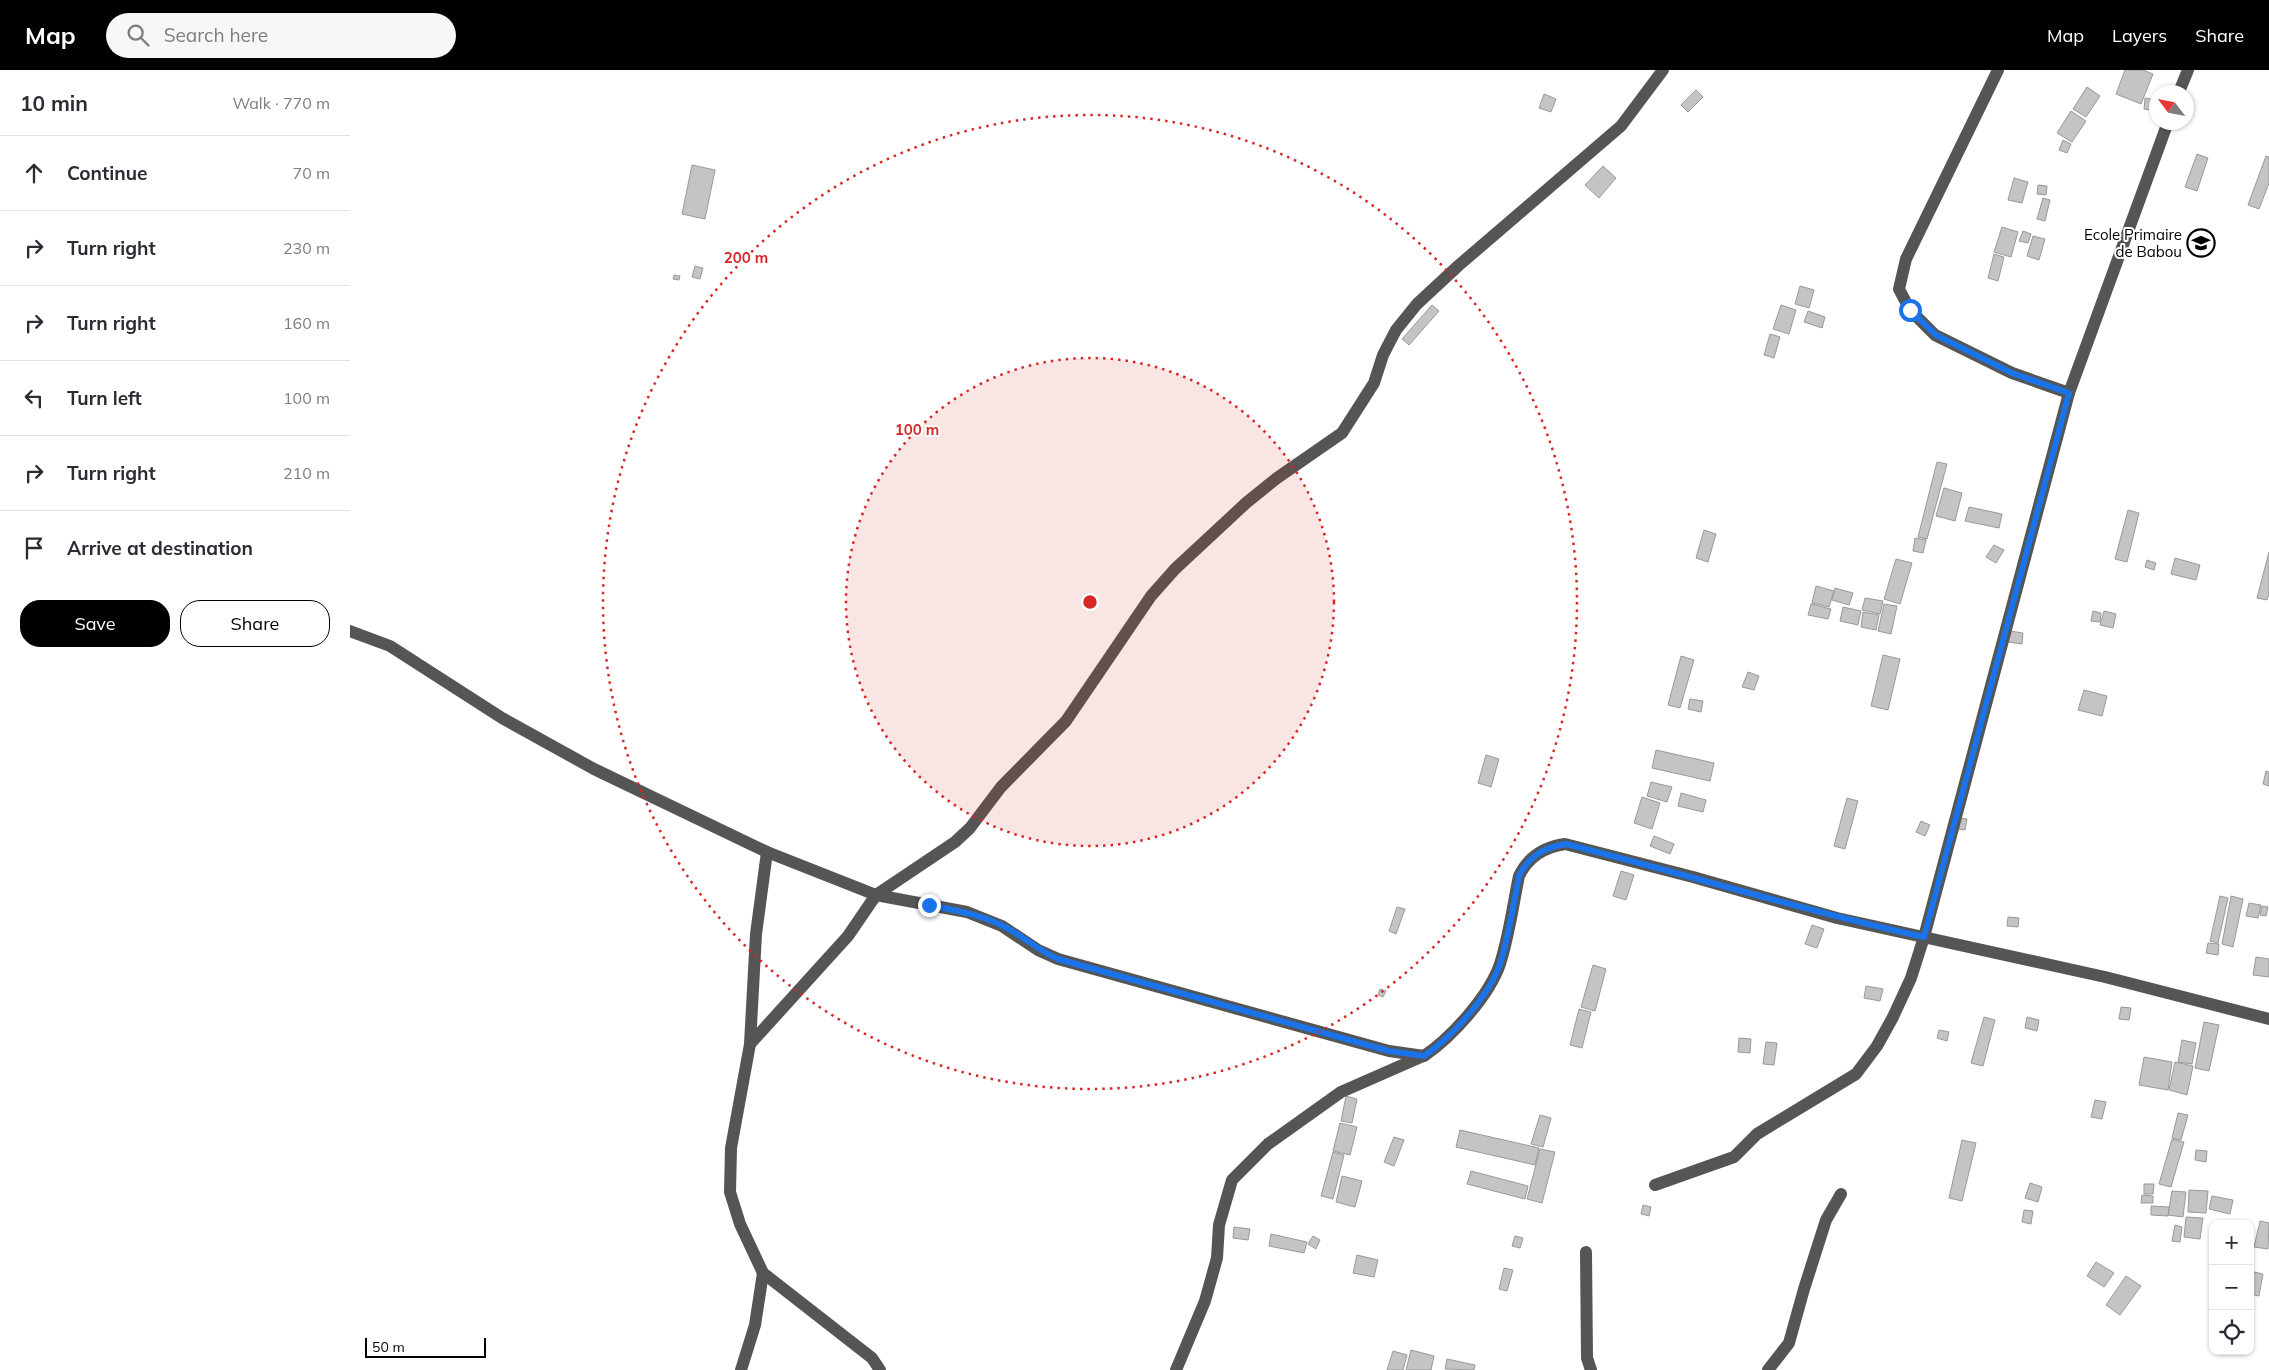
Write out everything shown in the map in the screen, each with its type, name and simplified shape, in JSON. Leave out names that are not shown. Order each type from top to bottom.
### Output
[{"type":"street","points":[[750,1044],[848,936],[876,895],[955,842],[970,828],[1001,787],[1066,721],[1151,596],[1176,569],[1210,535],[1254,496],[1342,433],[1374,383],[1383,355],[1396,330],[1417,304],[1458,266],[1621,126],[1663,70]]},
{"type":"street","points":[[1998,70],[1906,259],[1899,289],[1910,310],[1936,335],[2012,373],[2069,393]]},
{"type":"street","points":[[2182,85],[2188,70]]},
{"type":"street","points":[[1655,1185],[1734,1157],[1757,1134],[1856,1074],[1877,1046],[1893,1017],[1911,978],[1924,937],[2069,393],[2165,130]]},
{"type":"street","points":[[350,631],[390,646],[502,718],[594,769],[767,852],[876,895],[967,912],[1002,926],[1038,950],[1058,959],[1389,1051],[1424,1056]]},
{"type":"street","points":[[1176,1370],[1205,1301],[1217,1258],[1219,1225],[1232,1180],[1268,1144],[1342,1092],[1424,1056],[1444,1042],[1486,989],[1500,965],[1519,876],[1525,864],[1550,846],[1566,844],[1693,877],[1837,918],[2105,977],[2269,1019]]},
{"type":"street","points":[[767,852],[756,934],[750,1044],[731,1148],[730,1192],[740,1224],[763,1273],[872,1358],[880,1370]]},
{"type":"street","points":[[1768,1370],[1789,1343],[1826,1220],[1842,1194]]},
{"type":"street","points":[[1586,1252],[1587,1358],[1591,1370]]},
{"type":"street","points":[[741,1370],[755,1325],[763,1273]]},
{"type":"building","points":[[2125,70],[2143,70],[2153,74],[2141,104],[2116,94]]},
{"type":"building","points":[[2087,87],[2100,96],[2086,117],[2073,109]]},
{"type":"building","points":[[1696,90],[1703,97],[1688,112],[1681,105]]},
{"type":"building","points":[[1544,94],[1556,99],[1551,112],[1539,108]]},
{"type":"building","points":[[2145,98],[2149,99],[2149,110],[2144,109]]},
{"type":"building","points":[[2071,111],[2086,121],[2072,142],[2057,133]]},
{"type":"building","points":[[2063,140],[2071,144],[2067,153],[2059,150]]},
{"type":"building","points":[[2197,154],[2208,158],[2197,191],[2185,187]]},
{"type":"building","points":[[2266,156],[2269,157],[2269,183],[2259,209],[2248,205]]},
{"type":"building","points":[[692,165],[715,170],[705,219],[682,214]]},
{"type":"building","points":[[1603,166],[1616,178],[1599,198],[1585,185]]},
{"type":"building","points":[[2014,178],[2028,182],[2022,203],[2008,200]]},
{"type":"building","points":[[2038,185],[2047,186],[2046,195],[2037,194]]},
{"type":"building","points":[[2043,198],[2050,200],[2045,221],[2037,219]]},
{"type":"building","points":[[2002,227],[2018,232],[2011,257],[1994,252]]},
{"type":"building","points":[[2023,231],[2031,234],[2028,243],[2019,241]]},
{"type":"building","points":[[2033,236],[2045,239],[2039,260],[2027,256]]},
{"type":"building","points":[[1994,254],[2004,257],[1998,281],[1988,278]]},
{"type":"building","points":[[695,266],[703,268],[700,279],[692,277]]},
{"type":"building","points":[[674,275],[680,276],[679,280],[673,279]]},
{"type":"building","points":[[1800,286],[1814,290],[1809,308],[1795,304]]},
{"type":"building","points":[[1432,305],[1439,311],[1409,345],[1402,339]]},
{"type":"building","points":[[1781,305],[1796,310],[1789,334],[1773,329]]},
{"type":"building","points":[[1808,311],[1825,317],[1822,328],[1804,322]]},
{"type":"building","points":[[1770,334],[1780,337],[1774,358],[1764,355]]},
{"type":"building","points":[[1937,462],[1947,464],[1927,539],[1918,537]]},
{"type":"building","points":[[1944,488],[1962,493],[1955,521],[1936,516]]},
{"type":"building","points":[[1969,507],[2002,514],[1999,528],[1965,521]]},
{"type":"building","points":[[2128,510],[2139,513],[2127,562],[2115,559]]},
{"type":"building","points":[[1704,530],[1716,534],[1708,562],[1696,558]]},
{"type":"building","points":[[1915,538],[1926,540],[1923,553],[1913,551]]},
{"type":"building","points":[[1994,545],[2004,550],[1996,563],[1986,557]]},
{"type":"building","points":[[2269,552],[2269,594],[2267,600],[2257,598]]},
{"type":"building","points":[[2175,558],[2200,565],[2196,580],[2171,574]]},
{"type":"building","points":[[1896,559],[1912,563],[1900,604],[1884,599]]},
{"type":"building","points":[[2147,560],[2156,563],[2154,570],[2145,567]]},
{"type":"building","points":[[1816,586],[1834,591],[1829,607],[1812,603]]},
{"type":"building","points":[[1835,588],[1853,593],[1849,605],[1832,600]]},
{"type":"building","points":[[1865,598],[1883,601],[1880,614],[1862,610]]},
{"type":"building","points":[[1811,604],[1831,609],[1828,619],[1808,615]]},
{"type":"building","points":[[1884,604],[1897,606],[1891,634],[1878,631]]},
{"type":"building","points":[[1843,607],[1861,611],[1858,625],[1840,621]]},
{"type":"building","points":[[2093,611],[2101,613],[2100,622],[2091,621]]},
{"type":"building","points":[[2104,611],[2116,614],[2113,628],[2100,625]]},
{"type":"building","points":[[1863,612],[1879,615],[1876,630],[1861,627]]},
{"type":"building","points":[[2010,631],[2023,633],[2022,644],[2008,642]]},
{"type":"building","points":[[1883,655],[1900,659],[1888,710],[1871,706]]},
{"type":"building","points":[[1681,656],[1694,660],[1680,708],[1668,705]]},
{"type":"building","points":[[1748,672],[1759,676],[1754,690],[1742,687]]},
{"type":"building","points":[[2084,690],[2107,696],[2102,716],[2078,710]]},
{"type":"building","points":[[1690,699],[1703,701],[1701,712],[1688,709]]},
{"type":"building","points":[[1656,750],[1714,763],[1710,781],[1652,768]]},
{"type":"building","points":[[1486,755],[1499,759],[1491,787],[1478,783]]},
{"type":"building","points":[[2266,771],[2269,772],[2269,786],[2263,784]]},
{"type":"building","points":[[1651,782],[1672,787],[1667,802],[1647,796]]},
{"type":"building","points":[[1681,793],[1706,800],[1703,812],[1678,806]]},
{"type":"building","points":[[1642,797],[1660,803],[1652,829],[1634,823]]},
{"type":"building","points":[[1847,798],[1858,801],[1845,849],[1834,846]]},
{"type":"building","points":[[1959,818],[1967,819],[1965,830],[1957,829]]},
{"type":"building","points":[[1921,821],[1930,825],[1925,836],[1916,832]]},
{"type":"building","points":[[1654,836],[1674,844],[1670,854],[1650,846]]},
{"type":"building","points":[[1621,871],[1634,875],[1626,900],[1613,896]]},
{"type":"building","points":[[2220,896],[2228,898],[2218,943],[2210,941]]},
{"type":"building","points":[[2231,896],[2243,899],[2233,947],[2222,944]]},
{"type":"building","points":[[2249,903],[2261,905],[2258,918],[2246,916]]},
{"type":"building","points":[[2262,906],[2268,907],[2266,916],[2260,915]]},
{"type":"building","points":[[1397,907],[1405,909],[1396,934],[1389,931]]},
{"type":"building","points":[[2008,917],[2019,918],[2018,927],[2007,926]]},
{"type":"building","points":[[1812,925],[1824,929],[1817,948],[1805,944]]},
{"type":"building","points":[[2208,943],[2219,944],[2218,955],[2206,953]]},
{"type":"building","points":[[2256,957],[2269,959],[2269,977],[2253,975]]},
{"type":"building","points":[[1593,965],[1606,969],[1595,1011],[1581,1007]]},
{"type":"building","points":[[1866,986],[1883,989],[1880,1001],[1864,998]]},
{"type":"building","points":[[1380,989],[1386,991],[1383,997],[1378,995]]},
{"type":"building","points":[[2121,1007],[2131,1008],[2129,1020],[2119,1019]]},
{"type":"building","points":[[1579,1009],[1591,1012],[1582,1048],[1570,1045]]},
{"type":"building","points":[[1984,1017],[1995,1020],[1983,1066],[1971,1063]]},
{"type":"building","points":[[2027,1017],[2039,1020],[2037,1031],[2025,1028]]},
{"type":"building","points":[[2204,1022],[2219,1025],[2209,1071],[2195,1068]]},
{"type":"building","points":[[1939,1030],[1949,1032],[1947,1041],[1937,1038]]},
{"type":"building","points":[[1739,1038],[1751,1039],[1750,1053],[1738,1052]]},
{"type":"building","points":[[2182,1040],[2196,1043],[2192,1064],[2178,1062]]},
{"type":"building","points":[[1766,1042],[1777,1043],[1774,1065],[1763,1064]]},
{"type":"building","points":[[2144,1057],[2172,1062],[2168,1090],[2139,1085]]},
{"type":"building","points":[[2175,1062],[2193,1066],[2187,1095],[2169,1090]]},
{"type":"building","points":[[1346,1096],[1357,1099],[1352,1123],[1341,1121]]},
{"type":"building","points":[[2095,1100],[2106,1102],[2102,1119],[2091,1117]]},
{"type":"building","points":[[2178,1113],[2188,1115],[2181,1140],[2172,1138]]},
{"type":"building","points":[[1540,1115],[1551,1118],[1543,1147],[1531,1144]]},
{"type":"building","points":[[1340,1123],[1357,1127],[1350,1155],[1333,1151]]},
{"type":"building","points":[[1460,1130],[1539,1148],[1535,1165],[1456,1147]]},
{"type":"building","points":[[1394,1137],[1404,1140],[1394,1166],[1384,1162]]},
{"type":"building","points":[[2172,1139],[2184,1142],[2171,1187],[2159,1184]]},
{"type":"building","points":[[1962,1140],[1976,1143],[1962,1201],[1949,1198]]},
{"type":"building","points":[[1540,1149],[1555,1152],[1542,1203],[1527,1199]]},
{"type":"building","points":[[2196,1150],[2207,1151],[2206,1162],[2195,1160]]},
{"type":"building","points":[[1333,1152],[1344,1155],[1333,1199],[1321,1196]]},
{"type":"building","points":[[1471,1171],[1528,1186],[1525,1199],[1467,1184]]},
{"type":"building","points":[[1342,1176],[1362,1181],[1355,1207],[1336,1202]]},
{"type":"building","points":[[2030,1183],[2042,1187],[2038,1202],[2025,1198]]},
{"type":"building","points":[[2144,1184],[2154,1184],[2153,1194],[2144,1194]]},
{"type":"building","points":[[2189,1190],[2208,1191],[2206,1213],[2188,1212]]},
{"type":"building","points":[[2172,1191],[2186,1192],[2183,1217],[2168,1215]]},
{"type":"building","points":[[2142,1195],[2153,1196],[2153,1203],[2141,1203]]},
{"type":"building","points":[[2212,1196],[2233,1200],[2230,1214],[2209,1209]]},
{"type":"building","points":[[1643,1205],[1651,1207],[1649,1216],[1641,1214]]},
{"type":"building","points":[[2151,1206],[2169,1207],[2168,1216],[2151,1215]]},
{"type":"building","points":[[2024,1210],[2033,1211],[2031,1224],[2022,1222]]},
{"type":"building","points":[[2186,1217],[2203,1218],[2200,1239],[2184,1237]]},
{"type":"building","points":[[2260,1221],[2269,1223],[2268,1249],[2254,1247]]},
{"type":"building","points":[[2175,1225],[2182,1227],[2180,1242],[2172,1241]]},
{"type":"building","points":[[1234,1227],[1250,1229],[1248,1240],[1233,1238]]},
{"type":"building","points":[[1271,1234],[1307,1242],[1304,1253],[1269,1246]]},
{"type":"building","points":[[1313,1236],[1320,1240],[1316,1249],[1308,1244]]},
{"type":"building","points":[[1515,1236],[1523,1238],[1520,1248],[1512,1246]]},
{"type":"building","points":[[1357,1255],[1378,1260],[1374,1277],[1353,1273]]},
{"type":"building","points":[[2096,1262],[2114,1273],[2104,1287],[2087,1276]]},
{"type":"building","points":[[1504,1268],[1513,1270],[1507,1291],[1499,1289]]},
{"type":"building","points":[[2254,1272],[2263,1274],[2259,1296],[2254,1295]]},
{"type":"building","points":[[2126,1276],[2141,1286],[2120,1315],[2106,1305]]},
{"type":"building","points":[[1411,1350],[1434,1356],[1431,1370],[1406,1370]]},
{"type":"building","points":[[1393,1351],[1407,1355],[1403,1370],[1387,1370]]},
{"type":"building","points":[[1447,1359],[1475,1365],[1474,1370],[1445,1369]]},
{"type":"place","name":"Ecole Primaire de Babou","points":[[2201,243]]},
{"type":"route","points":[[929,905],[967,912],[1002,926],[1038,950],[1058,959],[1279,1019],[1347,1040],[1389,1051],[1424,1056],[1444,1042],[1486,989],[1500,965],[1519,876],[1525,864],[1550,846],[1566,844],[1693,877],[1837,918],[1924,937],[2069,393],[2012,373],[1936,335],[1910,310]]}]
